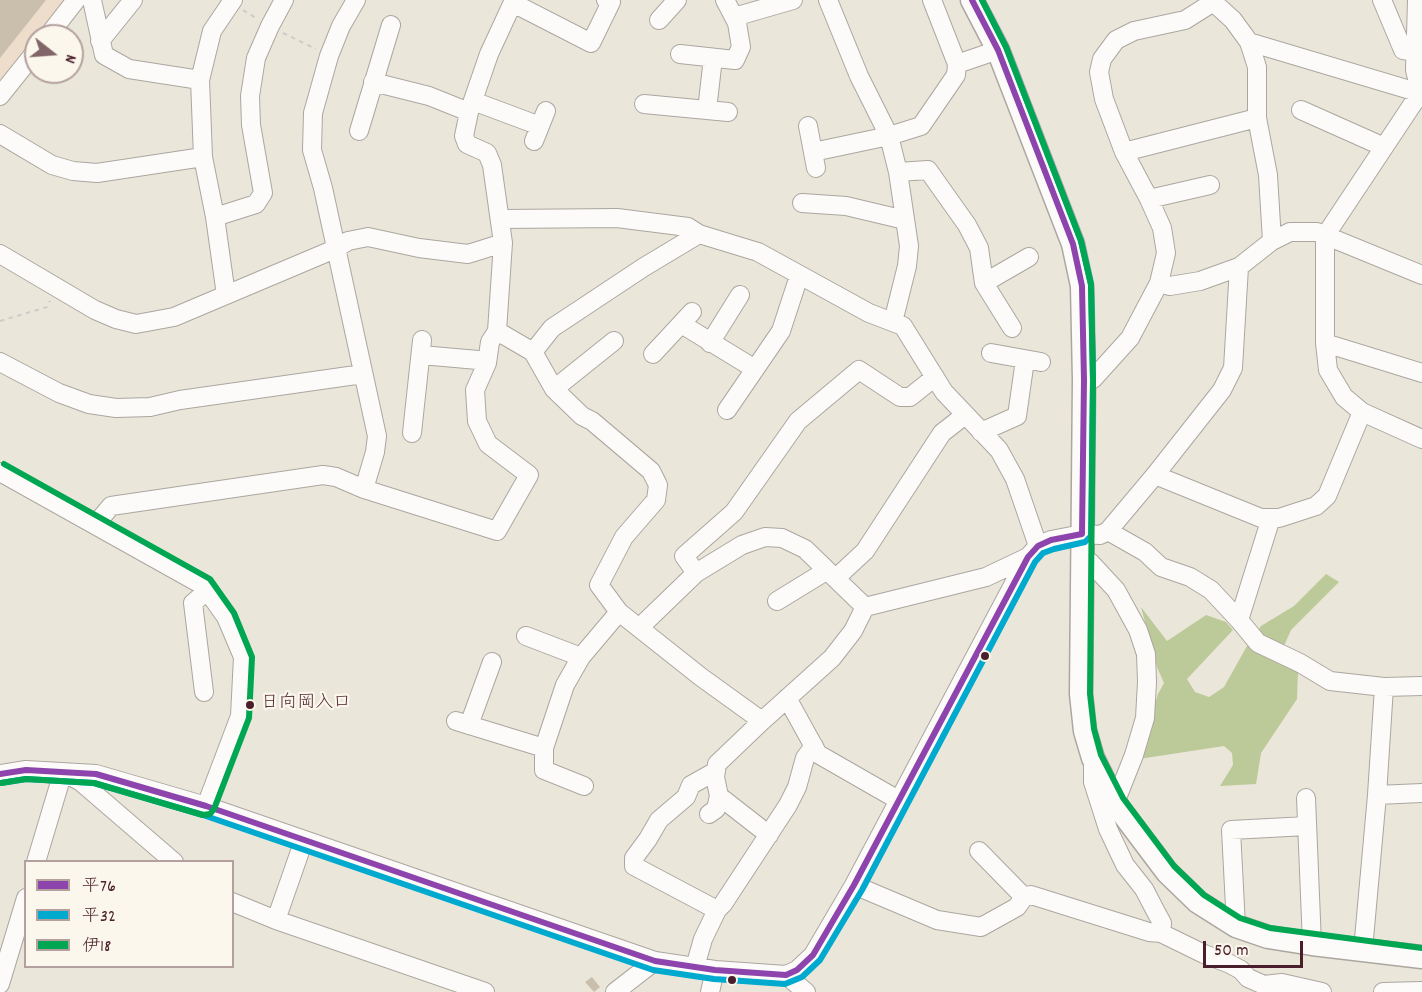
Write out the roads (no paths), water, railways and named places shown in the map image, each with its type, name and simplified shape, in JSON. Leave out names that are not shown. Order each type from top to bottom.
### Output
[{"type":"main road","points":[[972,0],[998,50],[1073,244],[1082,286],[1084,380],[1080,694],[1085,731],[1093,758],[1115,803],[1167,872],[1198,902],[1236,926],[1268,937],[1422,957]]},
{"type":"street","points":[[57,24],[76,0]]},
{"type":"street","points":[[92,0],[104,55],[129,69],[200,80]]},
{"type":"street","points":[[100,41],[133,0]]},
{"type":"street","points":[[215,217],[256,204],[263,193],[251,125],[250,96],[256,58],[285,0]]},
{"type":"street","points":[[356,0],[341,26],[329,56],[313,113],[312,150],[323,188],[377,436],[375,452],[363,489]]},
{"type":"street","points":[[94,525],[111,506],[323,475],[336,477],[363,489],[497,531],[529,475],[488,444],[477,421],[475,390],[487,363],[490,342],[497,331],[503,243],[492,165],[487,153],[467,144],[464,136],[471,106],[489,54],[513,1],[591,43],[611,2],[606,0]]},
{"type":"street","points":[[659,20],[677,0]]},
{"type":"street","points":[[680,54],[735,60],[741,46],[737,23],[725,0]]},
{"type":"street","points":[[734,17],[794,0]]},
{"type":"street","points":[[828,0],[859,76],[889,136],[898,172],[909,246],[893,322]]},
{"type":"street","points":[[808,126],[814,160],[921,126],[956,75],[957,64],[932,0]]},
{"type":"street","points":[[1382,0],[1403,50],[1416,52]]},
{"type":"street","points":[[1417,0],[1415,70],[1421,96],[1325,236],[1326,343],[1328,370],[1344,397],[1362,412],[1422,439]]},
{"type":"street","points":[[226,295],[215,217],[203,157],[200,80],[212,31],[232,1]]},
{"type":"street","points":[[1084,380],[1093,379],[1130,338],[1159,283],[1166,253],[1162,228],[1124,152],[1104,99],[1099,72],[1102,59],[1116,40],[1134,31],[1185,21],[1211,1],[1233,20],[1249,42],[1257,67],[1257,118],[1268,175],[1272,241]]},
{"type":"street","points":[[359,131],[392,25]]},
{"type":"street","points":[[1249,42],[1421,96]]},
{"type":"street","points":[[957,64],[998,50]]},
{"type":"street","points":[[707,110],[713,58]]},
{"type":"street","points":[[0,96],[24,66]]},
{"type":"street","points":[[373,82],[540,126]]},
{"type":"street","points":[[644,104],[728,112]]},
{"type":"street","points":[[1301,110],[1384,147]]},
{"type":"street","points":[[1124,152],[1257,118]]},
{"type":"street","points":[[0,134],[52,165],[73,171],[97,173],[203,157]]},
{"type":"street","points":[[898,172],[928,170],[967,225],[979,248],[984,283],[1012,328]]},
{"type":"street","points":[[1149,199],[1210,185]]},
{"type":"street","points":[[802,203],[846,206],[905,220]]},
{"type":"street","points":[[0,774],[26,770],[96,774],[206,806],[655,961],[715,970],[786,975],[797,970],[813,954],[900,801],[1033,552],[1015,479],[999,450],[944,392],[903,326],[869,313],[758,252],[699,234],[688,227],[617,218],[501,219]]},
{"type":"street","points":[[1159,283],[1170,286],[1200,281],[1239,267],[1272,241],[1290,232],[1317,232],[1422,275]]},
{"type":"street","points":[[534,352],[552,328],[644,267],[699,234]]},
{"type":"street","points":[[0,254],[94,310],[136,324],[174,317],[335,249],[348,241],[368,237],[418,248],[468,254],[503,243]]},
{"type":"street","points":[[984,283],[1029,257]]},
{"type":"street","points":[[717,910],[634,866],[634,858],[659,820],[686,797],[691,785],[716,767],[762,721],[832,658],[853,631],[865,607],[986,577],[1051,540],[1108,531],[1222,390],[1233,368],[1239,267]]},
{"type":"street","points":[[727,410],[781,331],[799,276]]},
{"type":"street","points":[[710,343],[740,295]]},
{"type":"street","points":[[653,354],[687,319],[710,343],[755,369]]},
{"type":"street","points":[[497,331],[534,352],[554,389],[582,416],[592,421],[651,471],[657,485],[656,500],[624,537],[599,585],[619,612],[762,721]]},
{"type":"street","points":[[1326,343],[1422,373]]},
{"type":"street","points":[[412,433],[422,347],[487,363]]},
{"type":"street","points":[[554,389],[608,352]]},
{"type":"street","points":[[981,432],[1017,416],[1033,361],[991,353]]},
{"type":"street","points":[[0,362],[59,393],[89,404],[116,408],[150,406],[363,374]]},
{"type":"street","points":[[696,573],[684,556],[734,512],[798,421],[859,370],[900,397],[910,397],[935,377]]},
{"type":"street","points":[[1155,475],[1261,518],[1279,518],[1316,506],[1328,496],[1362,412]]},
{"type":"street","points":[[777,601],[831,574],[865,551],[942,433],[965,415]]},
{"type":"street","points":[[0,472],[204,585],[226,617],[243,657],[240,716],[206,806]]},
{"type":"street","points":[[1239,620],[1271,518]]},
{"type":"street","points":[[1108,531],[1144,552],[1161,567],[1190,577],[1210,590],[1258,643],[1300,663],[1330,681],[1384,687],[1422,686]]},
{"type":"street","points":[[639,628],[696,573],[742,545],[765,537],[782,538],[805,549],[865,607]]},
{"type":"street","points":[[1081,560],[1090,562],[1116,590],[1138,630],[1146,654],[1145,718],[1134,756],[1115,803]]},
{"type":"street","points":[[204,692],[193,603],[207,591]]},
{"type":"street","points":[[584,786],[544,770],[544,748],[565,685],[580,657],[619,612]]},
{"type":"street","points":[[526,636],[580,657]]},
{"type":"street","points":[[492,662],[462,723],[544,748]]},
{"type":"street","points":[[1364,950],[1384,687]]},
{"type":"street","points":[[787,698],[818,754],[900,801]]},
{"type":"street","points":[[695,967],[703,939],[717,910],[788,805],[797,787],[805,758],[814,746]]},
{"type":"street","points":[[1093,758],[1093,782],[1108,829],[1125,865],[1144,889],[1162,923],[1161,933]]},
{"type":"street","points":[[716,767],[716,789],[719,796],[769,835]]},
{"type":"street","points":[[36,860],[63,772]]},
{"type":"street","points":[[63,772],[81,782],[173,860]]},
{"type":"street","points":[[1377,795],[1422,792]]},
{"type":"street","points":[[709,814],[716,808],[719,796]]},
{"type":"street","points":[[1306,798],[1312,944]]},
{"type":"street","points":[[1236,926],[1231,830],[1307,826]]},
{"type":"street","points":[[276,920],[303,840]]},
{"type":"street","points":[[979,851],[1024,897]]},
{"type":"street","points":[[854,885],[938,920],[981,927],[1017,907],[1024,897],[1031,895],[1149,932],[1161,933],[1241,970],[1248,978],[1264,985],[1282,983],[1322,992]]},
{"type":"street","points":[[234,903],[276,920],[485,992]]},
{"type":"street","points":[[0,984],[24,905]]},
{"type":"street","points":[[615,992],[655,961]]},
{"type":"street","points":[[710,992],[715,970]]},
{"type":"street","points":[[786,975],[806,992]]},
{"type":"street","points":[[1383,992],[1422,991]]},
{"type":"place","name":"日向岡入口","points":[[250,705]]}]
